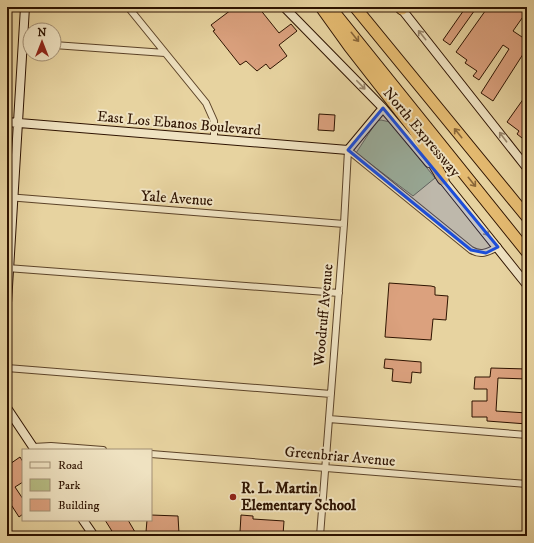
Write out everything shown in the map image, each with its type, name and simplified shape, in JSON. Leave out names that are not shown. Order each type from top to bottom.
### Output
[{"type":"highway","points":[[321,7],[349,46],[413,128],[443,179]]},
{"type":"highway","name":"North Expressway","points":[[330,7],[527,252]]},
{"type":"highway","name":"North Expressway","points":[[356,7],[527,217]]},
{"type":"street","points":[[25,7],[25,22]]},
{"type":"street","points":[[128,7],[209,109],[214,121],[214,140]]},
{"type":"street","name":"North Expressway","points":[[284,7],[384,108],[498,247],[527,285]]},
{"type":"street","points":[[400,8],[527,168]]},
{"type":"street","points":[[62,46],[165,53]]},
{"type":"street","points":[[7,304],[10,197],[24,62]]},
{"type":"street","points":[[384,108],[348,150],[471,250],[477,253],[486,254],[498,247]]},
{"type":"street","name":"East Los Ebanos Boulevard","points":[[7,122],[348,150]]},
{"type":"street","name":"Woodruff Avenue","points":[[320,536],[339,293],[348,150]]},
{"type":"street","name":"Yale Avenue","points":[[10,197],[344,224]]},
{"type":"street","points":[[8,268],[339,293]]},
{"type":"street","points":[[7,368],[331,394]]},
{"type":"street","points":[[7,408],[34,448],[51,446],[90,449]]},
{"type":"street","points":[[329,420],[527,435]]},
{"type":"street","name":"Greenbriar Avenue","points":[[152,454],[527,484]]},
{"type":"street","points":[[84,521],[94,536]]},
{"type":"highlighted area","points":[[383,108],[498,247],[486,253],[471,250],[348,150]]},
{"type":"green space","points":[[381,120],[390,122],[435,178],[413,196],[356,153],[377,121]]},
{"type":"building","points":[[235,7],[251,7],[255,11],[259,8],[279,33],[291,24],[297,31],[279,45],[287,56],[270,69],[266,64],[257,71],[246,61],[240,65],[213,31],[215,30],[211,25]]},
{"type":"building","points":[[466,7],[477,7],[450,45],[443,40]]},
{"type":"building","points":[[488,7],[527,7],[527,11],[513,31],[522,37],[527,29],[527,48],[493,101],[481,93],[509,49],[503,45],[479,80],[473,76],[477,71],[465,63],[467,60],[456,52]]},
{"type":"building","points":[[524,98],[527,100],[527,142],[517,134],[519,131],[507,122]]},
{"type":"building","points":[[319,114],[335,115],[334,131],[318,130]]},
{"type":"building","points":[[389,283],[431,286],[435,287],[435,295],[448,296],[446,320],[433,319],[431,340],[385,337]]},
{"type":"building","points":[[385,359],[421,362],[421,373],[412,372],[411,383],[392,381],[393,369],[384,368]]},
{"type":"building","points":[[491,368],[527,369],[527,379],[498,378],[496,411],[527,413],[527,424],[487,421],[487,417],[472,417],[472,401],[487,401],[487,389],[474,389],[475,377],[490,377]]},
{"type":"building","points":[[20,457],[22,460],[22,483],[15,487],[22,498],[22,515],[19,517],[10,503],[12,501],[7,494],[7,466]]},
{"type":"building","points":[[152,515],[178,516],[179,534],[146,532],[147,521],[152,521]]},
{"type":"building","points":[[241,515],[253,516],[253,519],[284,521],[283,535],[240,532]]},
{"type":"building","points":[[106,521],[129,521],[135,532],[129,536],[115,536]]},
{"type":"place","name":"R. L. Martin Elementary School","points":[[233,497]]}]
